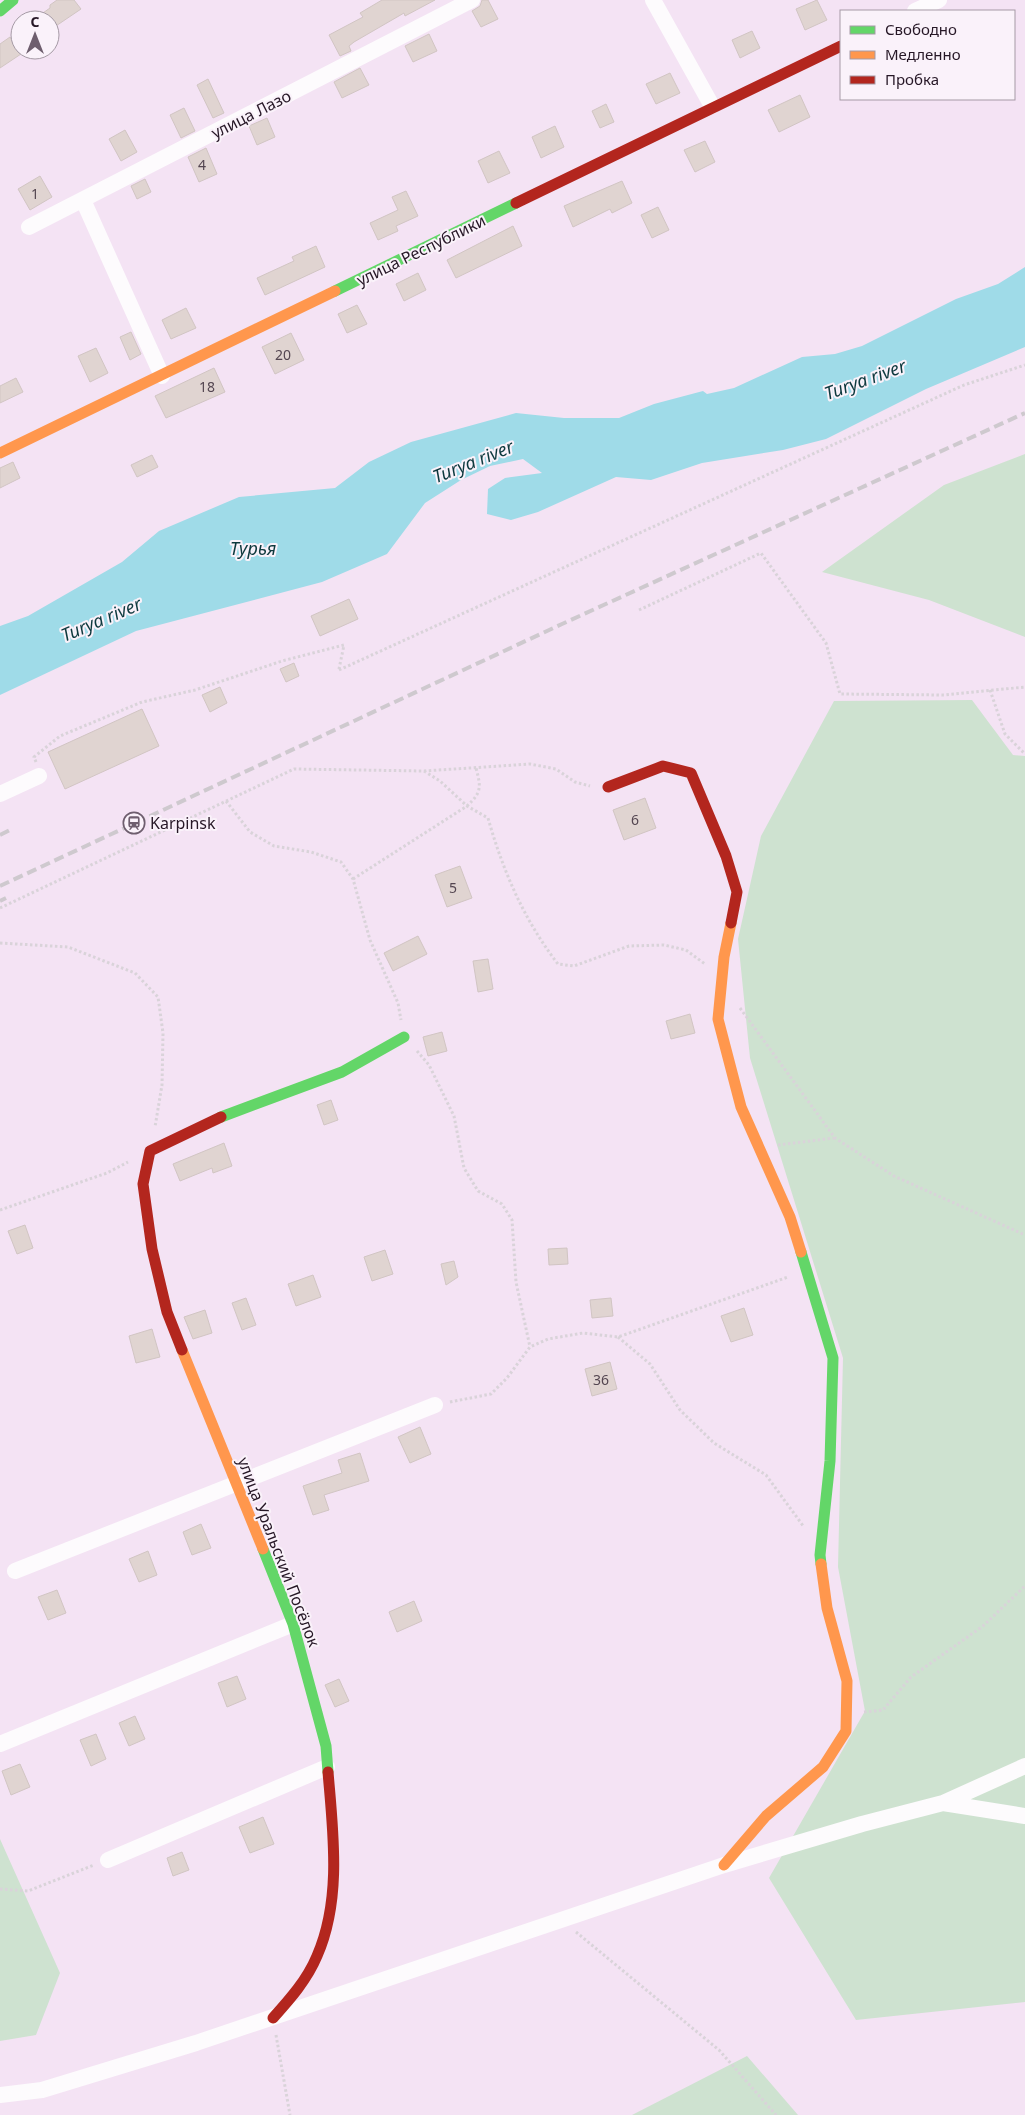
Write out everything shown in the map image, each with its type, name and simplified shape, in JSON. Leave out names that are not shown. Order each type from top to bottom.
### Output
[{"type":"street","points":[[0,11],[13,0]]},
{"type":"street","name":"улица Лазо","points":[[30,227],[472,0]]},
{"type":"street","points":[[653,0],[712,106]]},
{"type":"street","points":[[917,10],[939,0]]},
{"type":"street","name":"улица Республики","points":[[0,453],[162,376],[712,106],[840,46]]},
{"type":"street","points":[[83,200],[162,376]]},
{"type":"street","points":[[608,787],[663,766],[691,773],[726,856],[737,892],[724,957],[718,1019],[741,1107],[790,1216],[833,1358],[830,1461],[820,1555],[828,1608],[847,1681],[846,1731],[823,1766],[766,1816],[724,1865]]},
{"type":"street","points":[[0,794],[39,776]]},
{"type":"street","points":[[150,1151],[232,1112],[342,1072],[404,1037]]},
{"type":"street","name":"улица Уральский Посёлок","points":[[150,1151],[143,1184],[152,1249],[167,1312],[293,1624],[326,1746],[332,1823],[333,1871],[330,1922],[317,1957],[300,1986],[273,2018]]},
{"type":"street","points":[[16,1571],[237,1482],[443,1403]]},
{"type":"street","points":[[0,1744],[293,1624]]},
{"type":"street","points":[[108,1860],[327,1766]]},
{"type":"street","points":[[0,2095],[42,2090],[273,2018],[724,1865],[862,1824],[943,1803],[1025,1766]]},
{"type":"street","points":[[943,1803],[1025,1816]]},
{"type":"path","points":[[39,776],[34,757],[60,736],[142,702],[195,690],[282,660],[344,645],[339,670],[964,385],[1025,365]]},
{"type":"path","points":[[639,610],[761,553],[826,643],[840,694],[944,695],[1025,687]]},
{"type":"path","points":[[990,690],[1005,734],[1025,754]]},
{"type":"path","points":[[0,908],[294,769],[424,771],[530,764],[556,769],[575,782],[593,787],[608,787]]},
{"type":"path","points":[[353,879],[467,806],[476,798],[481,785],[476,768]]},
{"type":"path","points":[[424,771],[440,781],[467,806],[488,818],[500,859],[510,883],[539,938],[558,964],[574,966],[629,946],[664,945],[686,950],[700,958],[722,981]]},
{"type":"path","points":[[226,801],[250,832],[274,846],[311,852],[341,862],[353,879],[370,940],[398,1003],[404,1037],[429,1065],[454,1116],[464,1168],[478,1191],[502,1204],[512,1220],[516,1282],[530,1347]]},
{"type":"path","points":[[0,943],[68,946],[136,973],[158,997],[163,1033],[162,1084],[150,1151],[107,1173],[0,1210]]},
{"type":"path","points":[[736,1003],[835,1138],[894,1176],[1025,1235]]},
{"type":"path","points":[[759,1147],[835,1138]]},
{"type":"path","points":[[443,1403],[491,1394],[507,1378],[530,1347],[548,1339],[583,1333],[618,1337],[806,1270]]},
{"type":"path","points":[[618,1337],[650,1364],[680,1410],[714,1443],[766,1475],[794,1511],[807,1533]]},
{"type":"path","points":[[846,1713],[883,1710],[911,1677],[983,1626],[1025,1586]]},
{"type":"path","points":[[0,1889],[28,1891],[108,1860]]},
{"type":"path","points":[[561,1920],[719,2050],[776,2115]]},
{"type":"path","points":[[273,2018],[290,2115]]},
{"type":"green space","points":[[1025,454],[1025,637],[929,600],[822,572],[944,485]]},
{"type":"green space","points":[[972,700],[1013,755],[1025,756],[1025,2002],[856,2020],[769,1878],[865,1711],[838,1567],[843,1358],[750,1058],[738,939],[761,836],[834,701]]},
{"type":"green space","points":[[0,1839],[60,1973],[36,2035],[0,2041]]},
{"type":"green space","points":[[747,2056],[798,2115],[632,2115]]},
{"type":"water","name":"Турья","points":[[1025,267],[1025,347],[926,389],[826,439],[783,450],[702,463],[651,480],[616,477],[538,512],[511,520],[487,514],[488,489],[505,478],[542,473],[523,459],[490,466],[461,480],[425,503],[387,554],[322,582],[136,631],[0,695],[0,626],[28,616],[122,562],[159,531],[239,497],[335,488],[369,462],[411,442],[516,413],[564,418],[619,418],[654,404],[703,391],[707,394],[734,388],[802,357],[835,354],[862,346],[956,299],[998,284]]},
{"type":"building","points":[[57,0],[74,0],[81,9],[60,23],[60,10],[47,10]]},
{"type":"building","points":[[382,0],[435,0],[405,16],[404,13],[354,42],[349,46],[351,51],[340,56],[329,35],[363,17],[360,13]]},
{"type":"building","points":[[482,0],[488,0],[498,19],[481,27],[472,11],[480,6]]},
{"type":"building","points":[[817,0],[827,20],[805,30],[796,9]]},
{"type":"building","points":[[752,31],[760,48],[740,58],[732,40]]},
{"type":"building","points":[[429,34],[437,51],[413,62],[405,46]]},
{"type":"building","points":[[10,37],[10,60],[12,60],[0,68],[0,44]]},
{"type":"building","points":[[360,68],[369,85],[342,98],[334,82]]},
{"type":"building","points":[[670,73],[680,93],[656,104],[646,84]]},
{"type":"building","points":[[208,79],[224,113],[213,118],[197,85]]},
{"type":"building","points":[[800,95],[810,117],[779,132],[768,110]]},
{"type":"building","points":[[606,104],[614,122],[600,128],[592,111]]},
{"type":"building","points":[[184,108],[195,131],[181,138],[170,115]]},
{"type":"building","points":[[267,118],[275,137],[257,145],[249,126]]},
{"type":"building","points":[[555,126],[564,147],[541,158],[532,137]]},
{"type":"building","points":[[125,130],[137,152],[121,161],[109,139]]},
{"type":"building","points":[[705,141],[715,162],[695,172],[684,150]]},
{"type":"building","points":[[206,148],[217,174],[199,182],[188,157]]},
{"type":"building","points":[[499,151],[510,173],[488,183],[478,161]]},
{"type":"building","points":[[40,176],[52,197],[30,210],[18,189]]},
{"type":"building","points":[[145,179],[151,192],[137,199],[131,186]]},
{"type":"building","points":[[622,181],[632,203],[612,213],[610,209],[573,227],[564,206]]},
{"type":"building","points":[[406,191],[418,216],[396,226],[398,231],[378,240],[370,223],[398,210],[392,197]]},
{"type":"building","points":[[658,207],[669,230],[652,238],[641,215]]},
{"type":"building","points":[[513,226],[522,246],[456,278],[447,260]]},
{"type":"building","points":[[316,246],[325,267],[265,295],[257,278],[294,261],[292,257]]},
{"type":"building","points":[[418,273],[426,290],[404,301],[396,284]]},
{"type":"building","points":[[357,305],[367,324],[347,333],[338,314]]},
{"type":"building","points":[[186,308],[196,328],[171,339],[162,320]]},
{"type":"building","points":[[131,332],[141,354],[130,360],[120,337]]},
{"type":"building","points":[[291,333],[304,360],[275,374],[262,347]]},
{"type":"building","points":[[96,348],[108,373],[90,382],[78,356]]},
{"type":"building","points":[[214,368],[225,392],[166,418],[155,396]]},
{"type":"building","points":[[16,378],[23,392],[0,403],[0,386]]},
{"type":"building","points":[[152,455],[158,467],[137,477],[131,465]]},
{"type":"building","points":[[13,462],[20,478],[0,488],[0,468]]},
{"type":"building","points":[[349,599],[358,619],[320,636],[311,616]]},
{"type":"building","points":[[294,663],[299,676],[286,682],[280,669]]},
{"type":"building","points":[[220,687],[227,703],[210,712],[202,695]]},
{"type":"building","points":[[142,709],[159,746],[65,789],[48,752]]},
{"type":"building","points":[[645,798],[656,828],[624,840],[613,810]]},
{"type":"building","points":[[460,866],[472,898],[447,907],[435,875]]},
{"type":"building","points":[[418,936],[427,954],[393,971],[384,953]]},
{"type":"building","points":[[488,959],[493,989],[478,992],[473,961]]},
{"type":"building","points":[[690,1014],[695,1033],[671,1039],[666,1021]]},
{"type":"building","points":[[442,1032],[447,1051],[428,1056],[423,1037]]},
{"type":"building","points":[[331,1100],[338,1120],[324,1125],[317,1105]]},
{"type":"building","points":[[224,1143],[232,1166],[213,1173],[212,1168],[180,1181],[173,1164]]},
{"type":"building","points":[[25,1225],[33,1248],[17,1254],[8,1231]]},
{"type":"building","points":[[567,1248],[568,1264],[549,1265],[548,1249]]},
{"type":"building","points":[[385,1250],[393,1274],[372,1281],[364,1257]]},
{"type":"building","points":[[454,1261],[458,1277],[446,1285],[441,1264]]},
{"type":"building","points":[[313,1275],[321,1297],[296,1306],[288,1284]]},
{"type":"building","points":[[246,1298],[256,1325],[242,1330],[232,1303]]},
{"type":"building","points":[[611,1298],[613,1316],[592,1318],[590,1300]]},
{"type":"building","points":[[744,1308],[753,1335],[731,1342],[721,1316]]},
{"type":"building","points":[[205,1310],[212,1333],[193,1339],[184,1317]]},
{"type":"building","points":[[152,1329],[160,1357],[136,1363],[129,1336]]},
{"type":"building","points":[[610,1362],[617,1389],[592,1396],[585,1369]]},
{"type":"building","points":[[420,1427],[431,1454],[410,1463],[398,1437]]},
{"type":"building","points":[[360,1453],[369,1481],[324,1495],[329,1510],[313,1515],[303,1486],[342,1473],[338,1460]]},
{"type":"building","points":[[201,1524],[211,1548],[192,1555],[183,1532]]},
{"type":"building","points":[[148,1551],[157,1575],[139,1582],[129,1559]]},
{"type":"building","points":[[57,1590],[66,1613],[48,1620],[38,1597]]},
{"type":"building","points":[[414,1601],[422,1621],[397,1632],[389,1612]]},
{"type":"building","points":[[237,1676],[246,1699],[227,1707],[218,1683]]},
{"type":"building","points":[[339,1679],[349,1701],[335,1707],[325,1685]]},
{"type":"building","points":[[135,1716],[145,1739],[129,1746],[119,1723]]},
{"type":"building","points":[[96,1734],[106,1759],[91,1766],[80,1740]]},
{"type":"building","points":[[20,1764],[30,1787],[11,1795],[2,1771]]},
{"type":"building","points":[[263,1817],[274,1844],[250,1853],[239,1827]]},
{"type":"building","points":[[182,1852],[189,1870],[173,1876],[167,1858]]},
{"type":"railway","points":[[0,886],[562,624],[1025,413]]},
{"type":"railway","points":[[0,835],[10,830]]},
{"type":"railway","points":[[0,901],[6,898]]},
{"type":"traffic: fast","points":[[0,11],[13,0]]},
{"type":"traffic: fast","points":[[335,291],[516,203]]},
{"type":"traffic: fast","points":[[221,1117],[342,1072],[404,1037]]},
{"type":"traffic: fast","points":[[801,1252],[833,1358],[830,1461],[820,1555],[821,1564]]},
{"type":"traffic: fast","points":[[263,1549],[293,1624],[326,1746],[328,1772]]},
{"type":"traffic: slow","points":[[0,453],[335,291]]},
{"type":"traffic: slow","points":[[731,923],[724,957],[718,1019],[741,1107],[790,1217],[801,1252]]},
{"type":"traffic: slow","points":[[182,1350],[263,1549]]},
{"type":"traffic: slow","points":[[724,1865],[766,1816],[823,1767],[846,1731],[847,1681],[827,1608],[821,1564]]},
{"type":"traffic: jam","points":[[516,203],[840,46]]},
{"type":"traffic: jam","points":[[608,787],[663,766],[691,773],[726,856],[737,892],[731,923]]},
{"type":"traffic: jam","points":[[182,1350],[167,1312],[152,1249],[143,1184],[150,1151],[221,1117]]},
{"type":"traffic: jam","points":[[273,2018],[298,1989],[313,1965],[325,1934],[330,1912],[334,1865],[328,1772]]},
{"type":"place","name":"Karpinsk","points":[[134,823]]},
{"type":"water label","name":"Turya river","points":[[865,379]]},
{"type":"water label","name":"Turya river","points":[[473,461]]},
{"type":"water label","name":"Turya river","points":[[101,619]]}]
